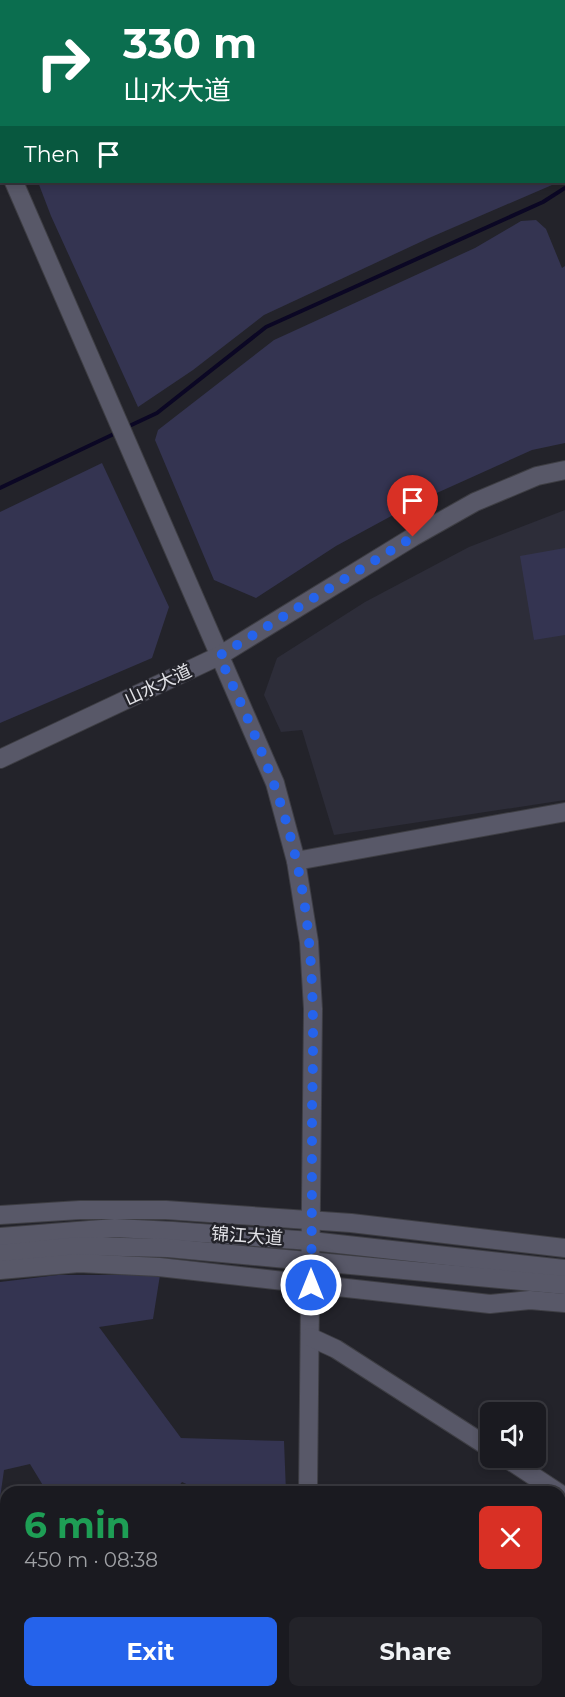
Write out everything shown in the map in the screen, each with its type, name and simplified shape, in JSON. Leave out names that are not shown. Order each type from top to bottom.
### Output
[{"type":"street","points":[[14,183],[219,656],[242,703],[275,783],[296,861],[309,942],[313,1009],[308,1486]]},
{"type":"street","name":"山水大道","points":[[0,759],[219,656],[413,537],[475,502],[537,476],[565,470]]},
{"type":"street","points":[[296,861],[565,812]]},
{"type":"street","points":[[0,1215],[80,1210],[166,1210],[351,1222],[565,1248]]},
{"type":"street","name":"锦江大道","points":[[0,1237],[115,1228],[311,1241],[565,1269]]},
{"type":"street","name":"锦江大道","points":[[0,1254],[78,1246],[168,1248],[565,1285]]},
{"type":"street","points":[[0,1270],[79,1263],[120,1265],[265,1278],[490,1304],[530,1300],[565,1304]]},
{"type":"street","points":[[310,1337],[336,1349],[480,1442]]},
{"type":"street","points":[[521,1468],[548,1486]]},
{"type":"shaded area","points":[[38,183],[553,183],[264,315],[193,370],[138,407],[51,216]]},
{"type":"shaded area","points":[[536,220],[546,229],[562,268],[565,266],[565,443],[532,450],[419,501],[336,546],[256,598],[214,580],[155,440],[158,430],[274,340],[475,248],[521,221]]},
{"type":"shaded area","points":[[102,463],[169,607],[152,658],[0,723],[0,512]]},
{"type":"shaded area","points":[[565,510],[565,800],[334,835],[302,730],[281,732],[264,695],[277,658],[365,602],[469,547]]},
{"type":"shaded area","points":[[565,548],[565,635],[534,640],[520,556]]},
{"type":"shaded area","points":[[58,1275],[160,1275],[153,1319],[99,1327],[181,1438],[284,1441],[286,1486],[191,1486],[182,1482],[179,1486],[43,1486],[30,1464],[4,1470],[0,1486],[0,1282]]},
{"type":"waterway","points":[[125,428],[157,413],[266,327],[543,202],[565,188]]},
{"type":"waterway","points":[[0,488],[116,433]]},
{"type":"route","points":[[311,1285],[313,1009],[309,942],[296,861],[275,783],[242,703],[219,656],[413,537]]}]
